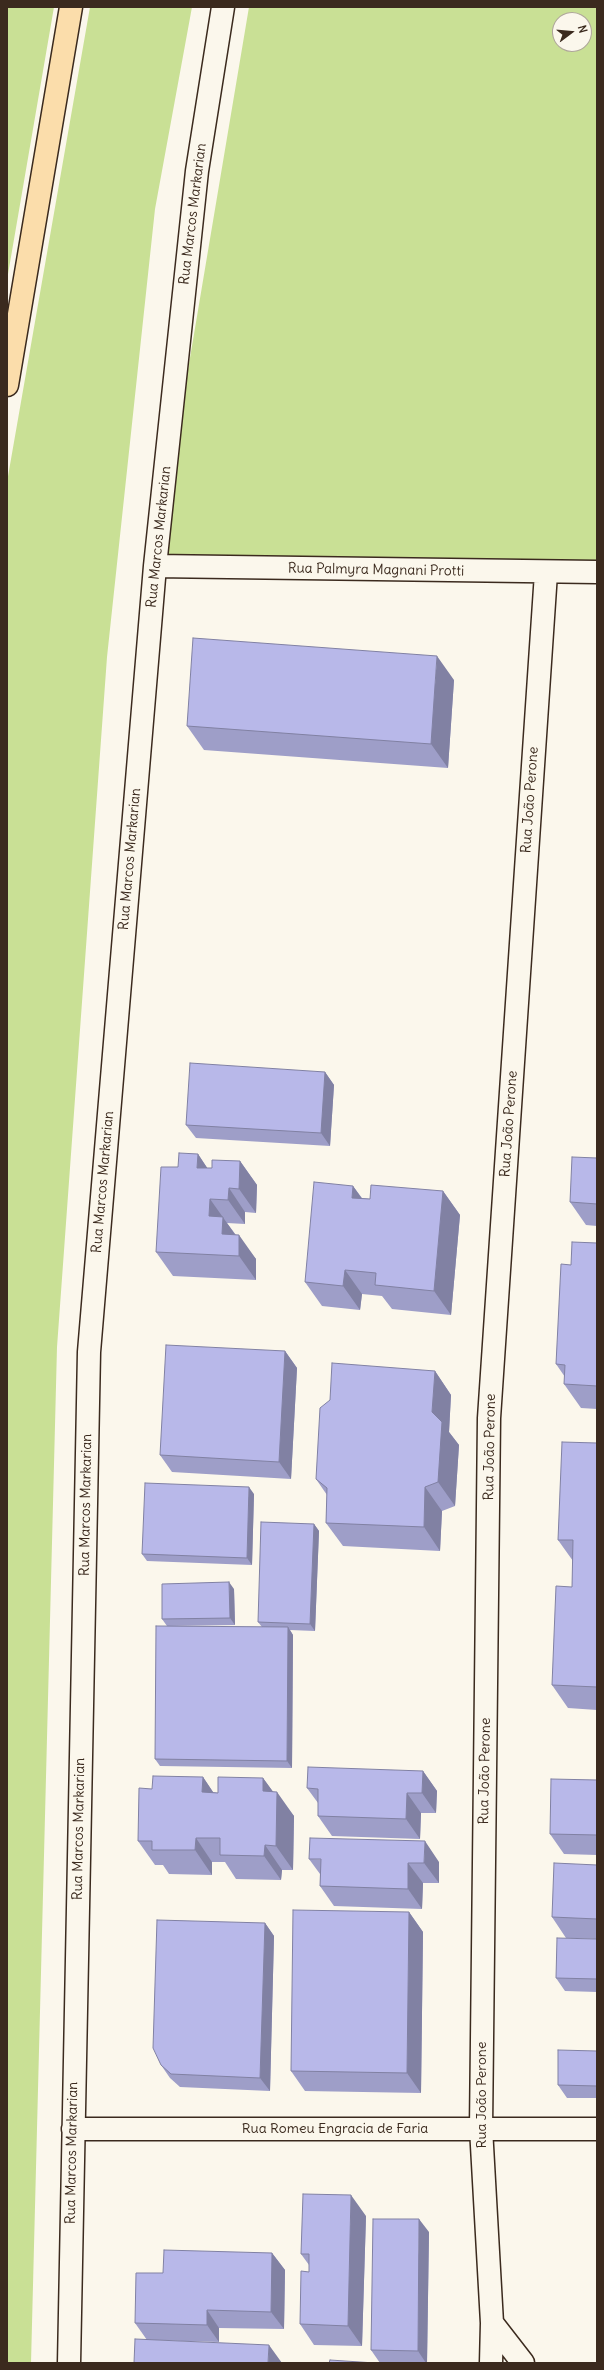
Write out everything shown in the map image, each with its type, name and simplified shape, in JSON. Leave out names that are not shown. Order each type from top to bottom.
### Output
[{"type":"highway","points":[[7,385],[71,7]]},
{"type":"street","name":"Rua Marcos Markarian","points":[[69,2363],[89,1352],[155,566],[197,171],[223,7]]},
{"type":"street","name":"Rua Palmyra Magnani Protti","points":[[155,566],[546,573],[597,572]]},
{"type":"street","name":"Rua João Perone","points":[[491,2363],[492,2323],[481,2128],[489,1418],[546,573]]},
{"type":"street","name":"Rua Romeu Engracia de Faria","points":[[73,2129],[597,2129]]},
{"type":"street","points":[[492,2323],[524,2363]]},
{"type":"green space","points":[[7,7],[54,7],[7,280]]},
{"type":"green space","points":[[90,7],[192,7],[155,209],[107,657],[57,1347],[31,2363],[7,2363],[7,482]]},
{"type":"green space","points":[[249,7],[597,7],[597,572],[155,566]]},
{"type":"building","points":[[193,638],[437,656],[431,744],[187,726]]},
{"type":"building","points":[[190,1063],[325,1072],[321,1133],[186,1125]]},
{"type":"building","points":[[179,1153],[198,1154],[197,1168],[212,1168],[212,1160],[240,1161],[239,1189],[229,1188],[228,1200],[210,1199],[209,1216],[223,1217],[222,1234],[239,1235],[239,1256],[156,1252],[161,1167],[178,1167]]},
{"type":"building","points":[[572,1157],[597,1158],[597,1204],[570,1202]]},
{"type":"building","points":[[314,1182],[353,1186],[352,1198],[370,1199],[371,1185],[443,1191],[434,1291],[375,1285],[376,1273],[345,1270],[343,1286],[305,1282]]},
{"type":"building","points":[[572,1242],[597,1243],[597,1386],[564,1384],[565,1365],[556,1364],[561,1264],[571,1265]]},
{"type":"building","points":[[166,1345],[285,1351],[279,1462],[160,1455]]},
{"type":"building","points":[[332,1363],[435,1371],[432,1412],[442,1422],[438,1482],[425,1487],[424,1527],[326,1523],[327,1488],[316,1479],[320,1408],[330,1400]]},
{"type":"building","points":[[562,1442],[597,1443],[597,1687],[552,1685],[556,1586],[572,1587],[573,1540],[558,1540]]},
{"type":"building","points":[[145,1483],[249,1487],[247,1558],[142,1554]]},
{"type":"building","points":[[261,1522],[314,1524],[310,1624],[258,1622]]},
{"type":"building","points":[[229,1582],[230,1618],[162,1619],[162,1584]]},
{"type":"building","points":[[156,1626],[288,1627],[287,1761],[155,1759]]},
{"type":"building","points":[[308,1767],[423,1771],[422,1793],[407,1793],[406,1819],[318,1816],[318,1789],[307,1788]]},
{"type":"building","points":[[153,1776],[203,1777],[202,1792],[218,1793],[218,1777],[263,1778],[263,1791],[277,1792],[276,1846],[265,1845],[264,1856],[220,1855],[220,1838],[196,1838],[195,1850],[152,1850],[152,1841],[138,1841],[139,1788],[152,1789]]},
{"type":"building","points":[[551,1779],[597,1780],[597,1835],[550,1834]]},
{"type":"building","points":[[310,1838],[425,1841],[424,1863],[408,1863],[408,1889],[320,1886],[321,1859],[309,1859]]},
{"type":"building","points":[[554,1863],[597,1865],[597,1919],[552,1917]]},
{"type":"building","points":[[293,1910],[409,1912],[407,2073],[291,2071]]},
{"type":"building","points":[[157,1920],[265,1923],[260,2078],[171,2074],[161,2065],[153,2048]]},
{"type":"building","points":[[557,1938],[597,1939],[597,1979],[556,1978]]},
{"type":"building","points":[[558,2050],[597,2051],[597,2086],[558,2085]]},
{"type":"building","points":[[303,2194],[351,2195],[348,2326],[300,2324],[301,2271],[309,2272],[309,2254],[301,2254]]},
{"type":"building","points":[[373,2219],[419,2219],[418,2351],[371,2350]]},
{"type":"building","points":[[164,2250],[272,2253],[271,2312],[207,2310],[207,2325],[135,2323],[136,2273],[163,2273]]},
{"type":"building","points":[[135,2339],[269,2345],[268,2363],[134,2363]]},
{"type":"building","points":[[330,2360],[375,2363],[329,2363]]}]
